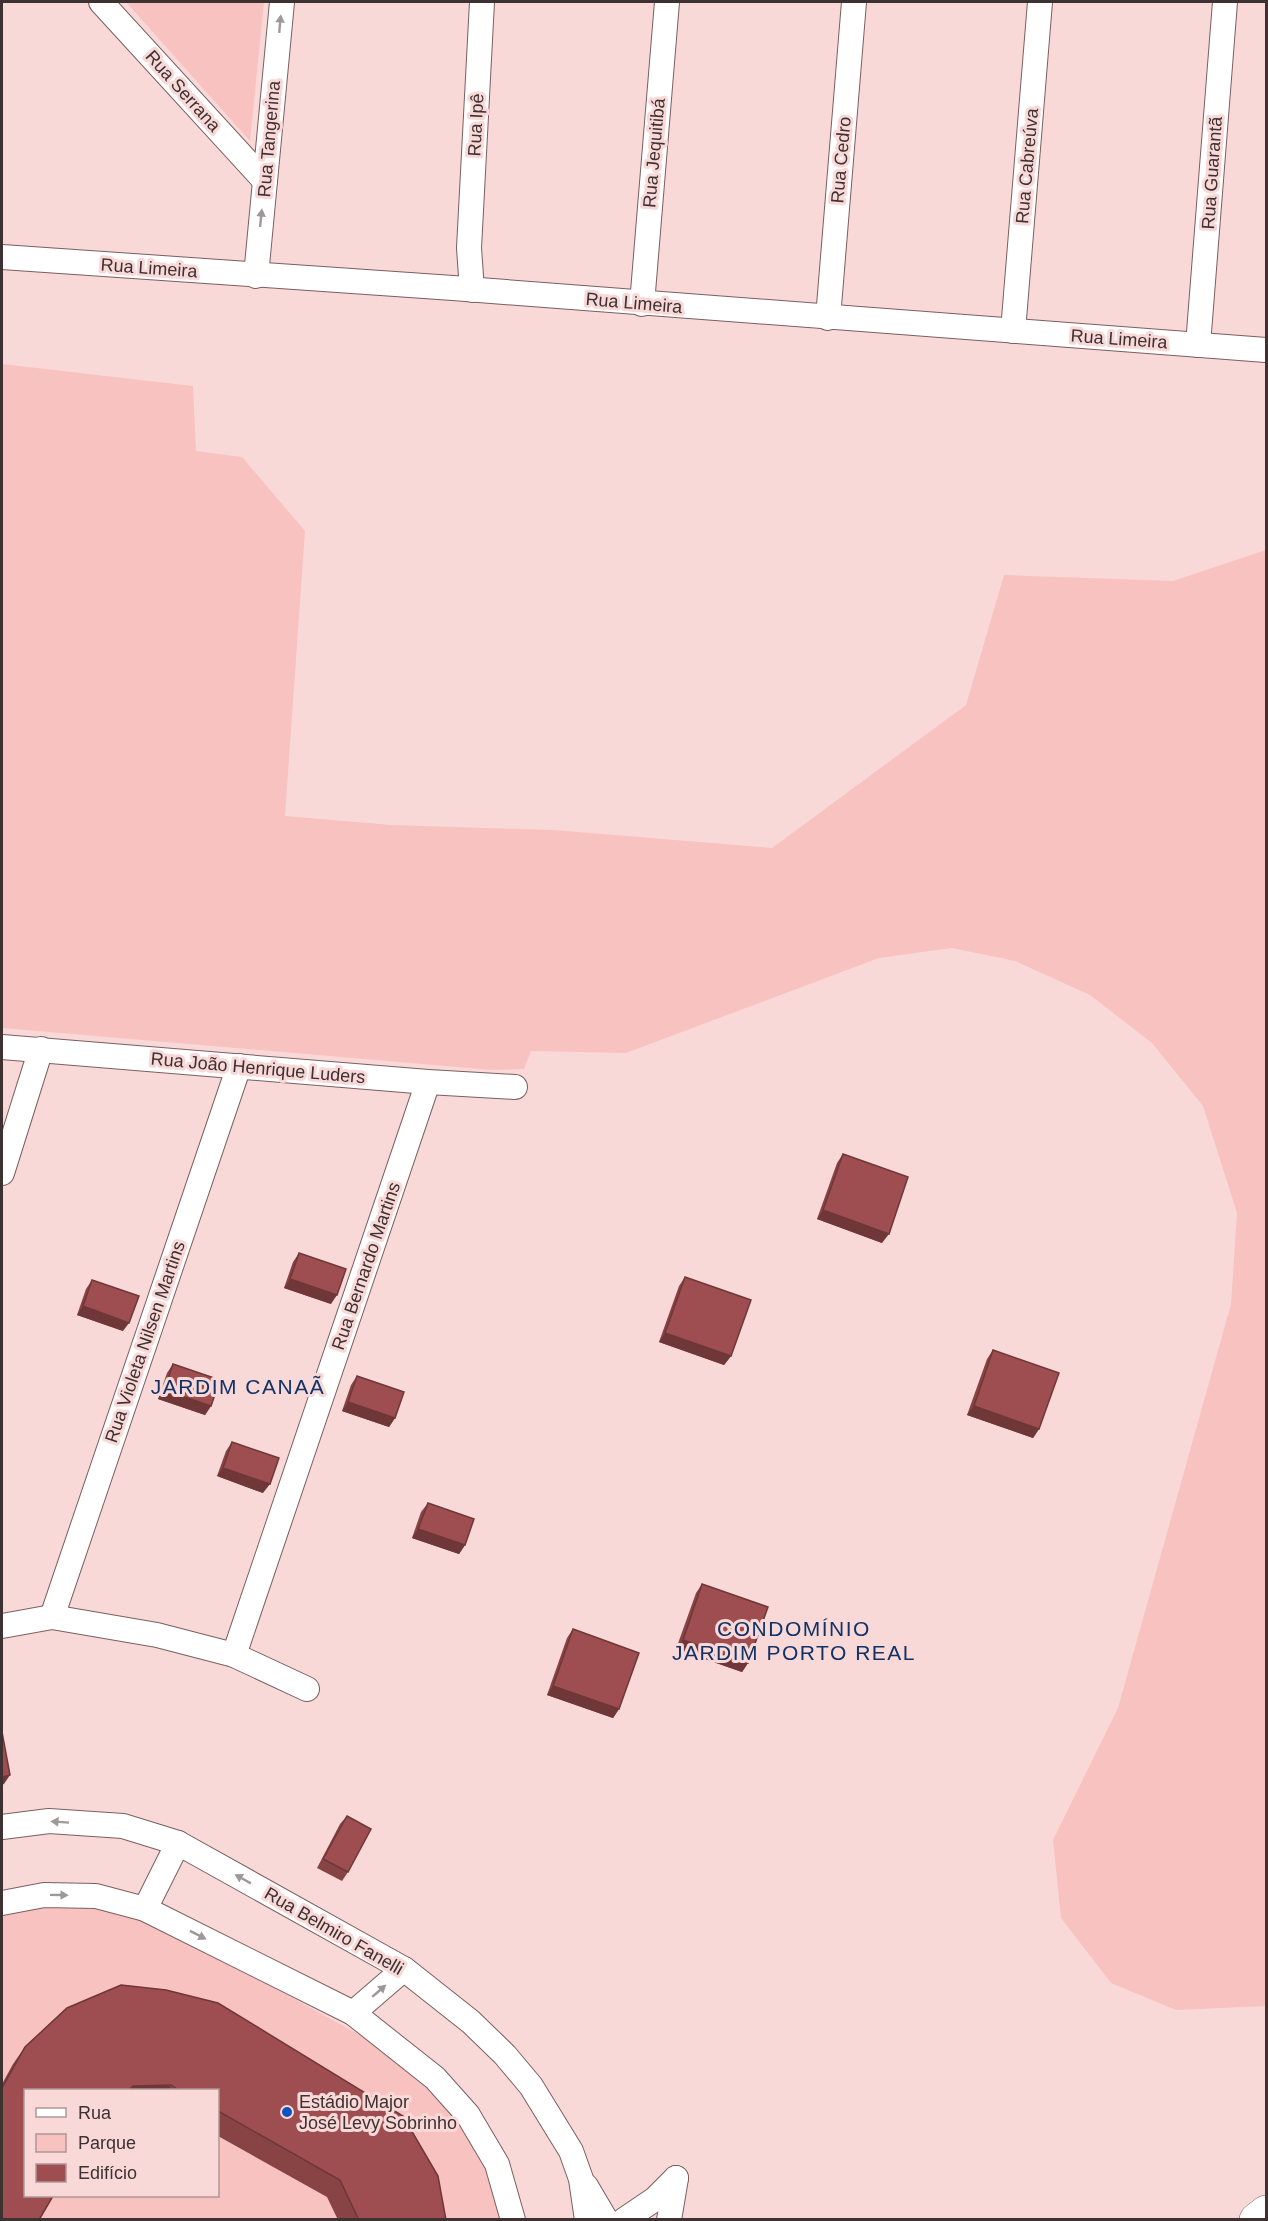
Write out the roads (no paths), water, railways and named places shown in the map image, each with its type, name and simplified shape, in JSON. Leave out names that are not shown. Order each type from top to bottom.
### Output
[{"type":"main road","points":[[1256,2220],[1266,2212]]},
{"type":"street","name":"Rua Serrana","points":[[102,2],[265,181]]},
{"type":"street","name":"Rua Tangerina","points":[[256,276],[282,2]]},
{"type":"street","name":"Rua Ipê","points":[[462,289],[469,248],[482,2]]},
{"type":"street","name":"Rua Jequitibá","points":[[642,304],[667,2]]},
{"type":"street","name":"Rua Cedro","points":[[828,318],[854,2]]},
{"type":"street","name":"Rua Cabreúva","points":[[1013,331],[1040,2]]},
{"type":"street","name":"Rua Guarantã","points":[[1198,345],[1225,2]]},
{"type":"street","name":"Rua Limeira","points":[[2,257],[462,289],[1266,350]]},
{"type":"street","name":"Rua João Henrique Luders","points":[[2,1047],[515,1087]]},
{"type":"street","points":[[2,1173],[41,1049]]},
{"type":"street","name":"Rua Violeta Nilsen Martins","points":[[52,1617],[239,1066]]},
{"type":"street","name":"Rua Bernardo Martins","points":[[234,1654],[428,1082]]},
{"type":"street","points":[[2,1626],[52,1617],[157,1635],[234,1654],[307,1689]]},
{"type":"street","name":"Rua Belmiro Fanelli","points":[[2,1827],[49,1821],[123,1826],[178,1843],[404,1969],[471,2022],[506,2055],[531,2086],[571,2151],[581,2179],[587,2220]]},
{"type":"street","points":[[145,1909],[178,1843]]},
{"type":"street","points":[[2,1903],[44,1895],[96,1896],[145,1909],[353,2013],[435,2078],[468,2115],[496,2164],[513,2220]]},
{"type":"street","points":[[353,2013],[404,1969]]},
{"type":"street","points":[[624,2220],[655,2199],[676,2178],[669,2220]]},
{"type":"street","name":"Rua Belmiro Fanelli","points":[[581,2179],[599,2205],[606,2220]]},
{"type":"place","name":"Estádio Major José Levy Sobrinho","points":[[287,2112]]},
{"type":"district","name":"JARDIM CANAÃ","points":[[238,1386]]},
{"type":"district","name":"CONDOMÍNIO JARDIM PORTO REAL","points":[[794,1640]]}]
